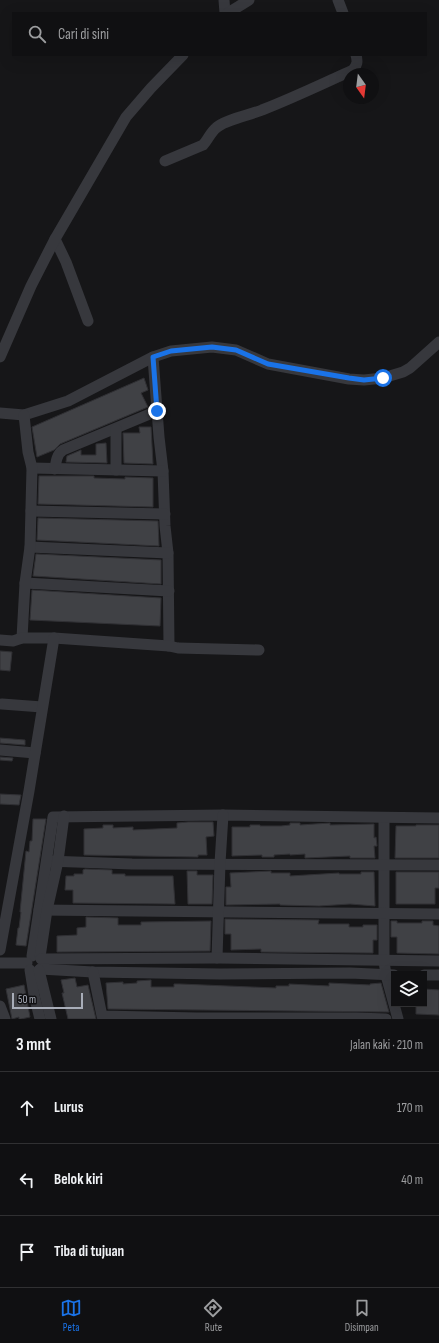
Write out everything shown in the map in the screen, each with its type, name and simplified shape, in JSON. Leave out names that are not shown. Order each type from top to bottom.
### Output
[{"type":"street","points":[[224,0],[226,12]]},
{"type":"street","points":[[228,12],[249,0]]},
{"type":"street","points":[[338,0],[343,12]]},
{"type":"street","points":[[0,357],[31,286],[55,239],[126,118],[151,88],[182,56]]},
{"type":"street","points":[[165,161],[202,145],[207,141],[215,128],[225,123],[281,102],[353,70],[358,61],[356,56]]},
{"type":"street","points":[[55,239],[66,262],[88,321]]},
{"type":"street","points":[[0,413],[24,414],[68,401],[153,357],[171,351],[212,347],[236,350],[268,364],[364,380],[383,378],[403,372],[410,368],[439,342]]},
{"type":"street","points":[[153,357],[163,471],[168,553],[169,646]]},
{"type":"street","points":[[55,468],[58,457],[64,450],[157,411]]},
{"type":"street","points":[[22,638],[25,583],[30,546],[32,468],[28,452],[24,414]]},
{"type":"street","points":[[116,429],[116,470]]},
{"type":"street","points":[[32,468],[163,471]]},
{"type":"street","points":[[31,511],[165,514]]},
{"type":"street","points":[[30,546],[168,553]]},
{"type":"street","points":[[25,583],[169,591]]},
{"type":"street","points":[[0,640],[13,641],[22,638],[54,638],[169,646],[178,648],[259,650]]},
{"type":"street","points":[[0,950],[54,638]]},
{"type":"street","points":[[2,704],[42,707]]},
{"type":"street","points":[[0,750],[35,753]]},
{"type":"street","points":[[217,958],[223,815]]},
{"type":"street","points":[[40,1019],[34,995],[35,963],[46,891],[64,816],[223,815],[439,818]]},
{"type":"street","points":[[384,818],[384,961],[390,975],[398,1019]]},
{"type":"street","points":[[52,861],[132,864],[439,865]]},
{"type":"street","points":[[43,910],[439,914]]},
{"type":"street","points":[[0,963],[217,958],[439,961]]},
{"type":"street","points":[[35,963],[93,972],[220,974],[350,973],[390,975]]},
{"type":"street","points":[[35,963],[51,1019]]},
{"type":"street","points":[[93,972],[102,1017],[197,1019],[386,1019]]},
{"type":"street","points":[[427,975],[439,975]]},
{"type":"street","points":[[0,1006],[5,1019]]},
{"type":"building","points":[[144,378],[148,390],[141,393],[148,407],[60,444],[54,450],[37,457],[32,427]]},
{"type":"building","points":[[139,427],[151,427],[153,464],[124,463],[123,433],[140,433]]},
{"type":"building","points":[[106,443],[107,463],[66,462],[67,456],[81,450],[81,455],[96,455],[96,444]]},
{"type":"building","points":[[39,476],[94,476],[94,478],[125,479],[125,477],[153,478],[153,507],[38,504]]},
{"type":"building","points":[[38,518],[158,521],[159,546],[37,540]]},
{"type":"building","points":[[36,554],[161,560],[161,584],[33,576]]},
{"type":"building","points":[[32,590],[161,598],[160,626],[30,620]]},
{"type":"building","points":[[0,651],[12,652],[10,671],[0,670]]},
{"type":"building","points":[[0,738],[25,740],[25,745],[0,743]]},
{"type":"building","points":[[0,757],[13,758],[12,761],[0,760]]},
{"type":"building","points":[[0,794],[21,795],[19,805],[0,804]]},
{"type":"building","points":[[33,819],[46,819],[26,946],[16,945],[21,912],[26,851],[29,852],[30,841],[32,841]]},
{"type":"building","points":[[213,822],[214,836],[206,837],[207,855],[198,855],[198,857],[84,855],[84,829],[103,828],[103,825],[113,825],[113,828],[133,827],[133,830],[177,828],[177,823]]},
{"type":"building","points":[[290,823],[300,823],[300,825],[330,823],[330,825],[374,824],[374,838],[376,837],[377,846],[374,846],[375,858],[350,858],[350,856],[305,858],[305,854],[274,855],[274,857],[262,857],[262,855],[232,856],[232,827],[250,827],[250,825],[281,826],[290,825]]},
{"type":"building","points":[[439,825],[439,858],[395,858],[396,826]]},
{"type":"building","points":[[83,870],[112,870],[112,874],[125,874],[125,876],[173,876],[175,904],[73,903],[73,890],[65,890],[66,876],[83,874]]},
{"type":"building","points":[[187,871],[197,871],[197,875],[213,875],[212,904],[188,904]]},
{"type":"building","points":[[271,871],[271,873],[290,873],[290,876],[339,873],[361,874],[361,872],[374,872],[375,906],[350,904],[319,906],[280,904],[226,905],[226,887],[231,887],[230,873]]},
{"type":"building","points":[[396,872],[439,872],[439,888],[435,888],[435,904],[396,904]]},
{"type":"building","points":[[86,917],[118,918],[118,925],[141,925],[141,922],[211,921],[210,951],[57,952],[57,936],[77,935],[77,928],[86,927]]},
{"type":"building","points":[[225,919],[319,920],[318,924],[349,924],[349,927],[377,925],[377,940],[373,940],[373,953],[261,952],[261,949],[231,950],[231,934],[225,934]]},
{"type":"building","points":[[391,921],[397,921],[397,923],[422,923],[422,921],[433,921],[433,925],[439,926],[439,954],[397,953],[397,937],[391,937]]},
{"type":"building","points":[[75,978],[77,987],[88,985],[96,1019],[68,1019],[62,993],[64,993],[61,980]]},
{"type":"building","points":[[151,980],[151,987],[174,987],[174,984],[180,984],[276,988],[276,986],[289,986],[289,984],[329,986],[329,983],[370,985],[381,983],[389,1012],[108,1009],[106,983],[123,982],[123,984]]},
{"type":"building","points":[[24,985],[30,1017],[19,1019],[19,1017],[12,1019],[6,989]]},
{"type":"building","points":[[427,989],[439,990],[439,1015],[416,1014],[416,1007],[427,1007]]},
{"type":"route","points":[[157,411],[153,357],[171,351],[190,348],[212,347],[236,350],[268,364],[349,378],[364,380],[383,378]]}]
